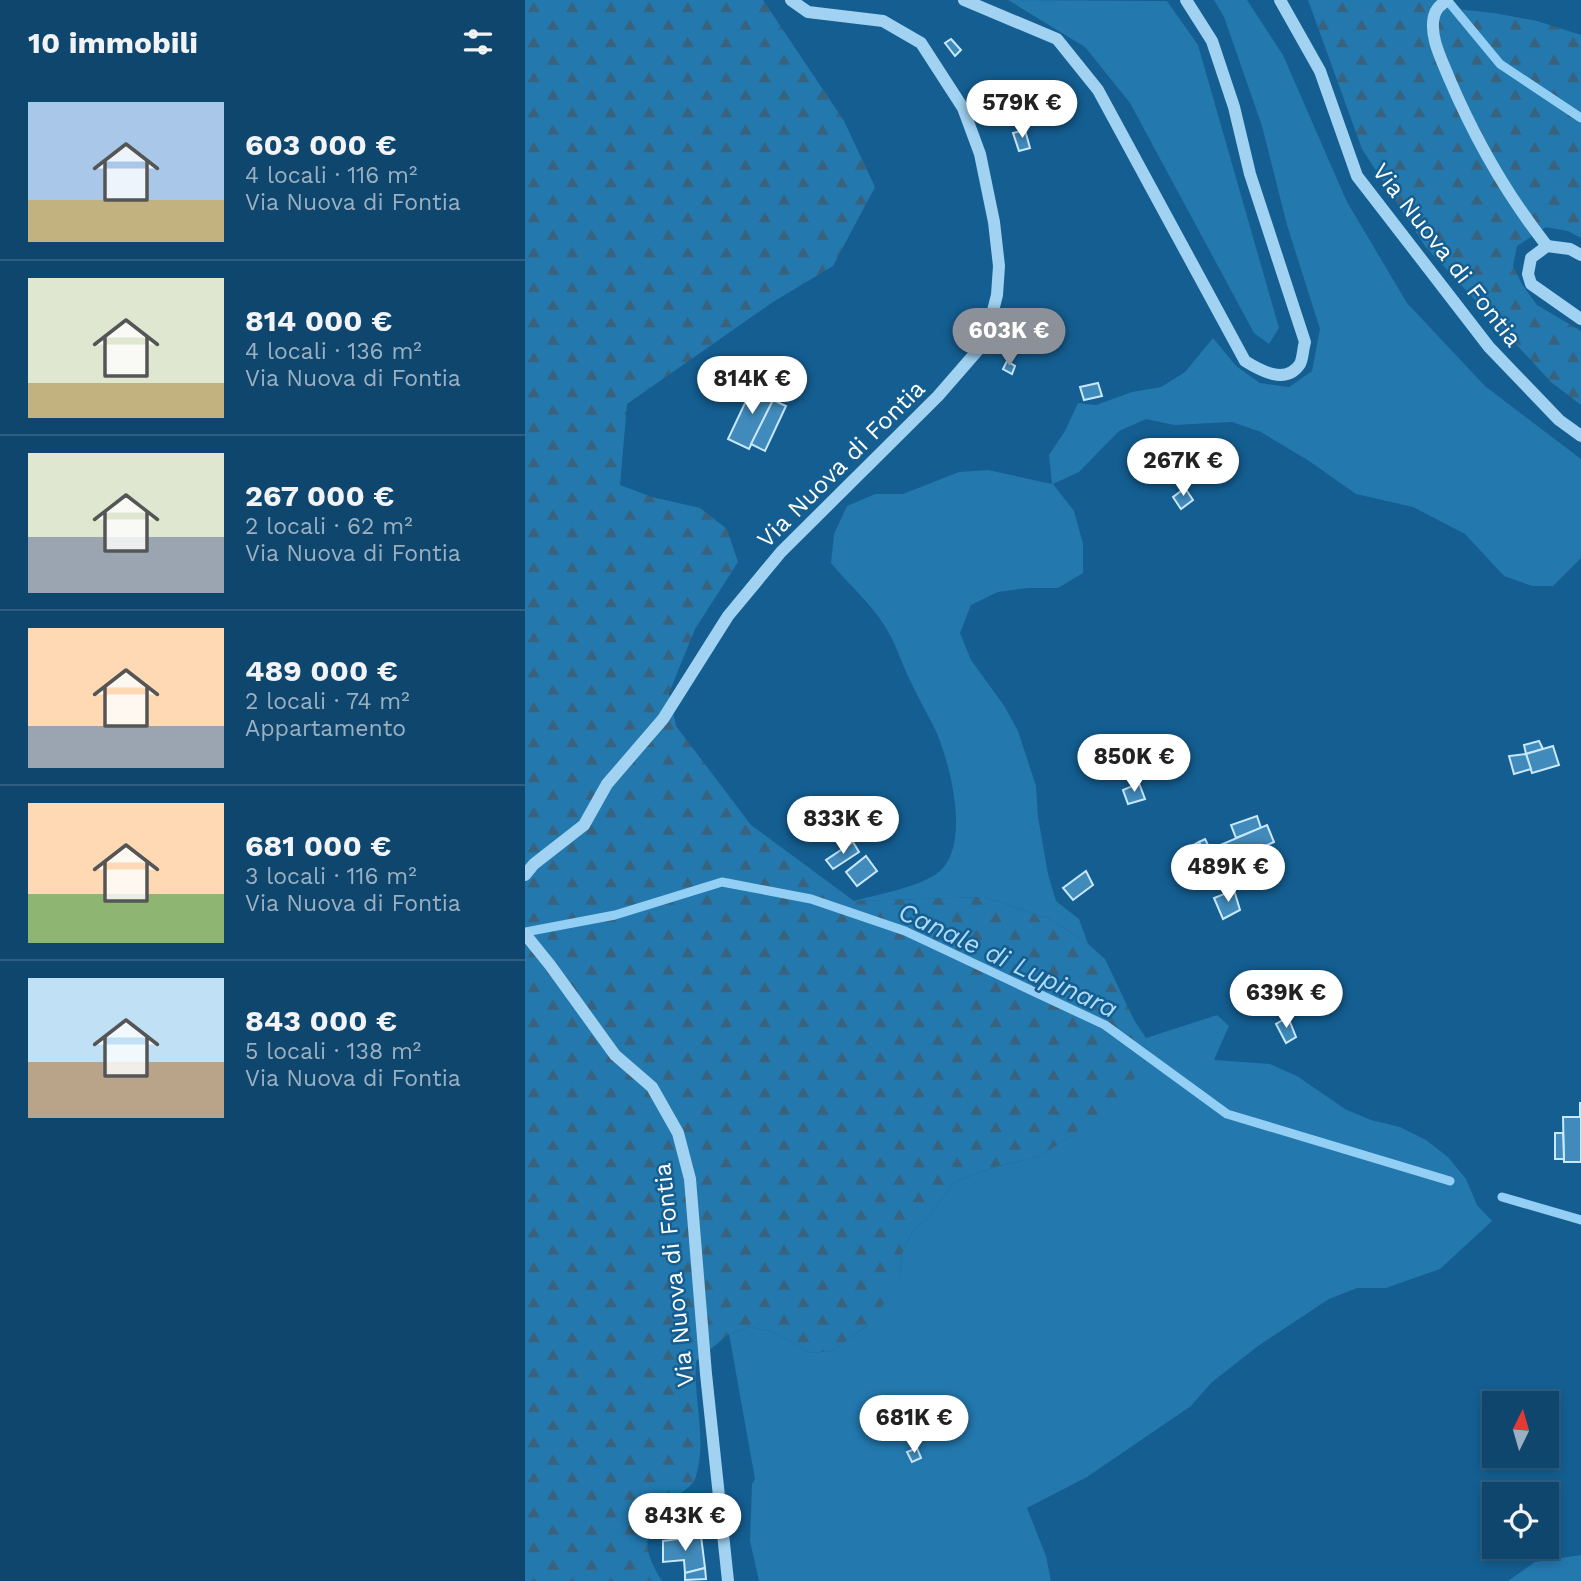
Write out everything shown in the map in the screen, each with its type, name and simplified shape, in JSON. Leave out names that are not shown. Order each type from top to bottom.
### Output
[{"type":"street","name":"Via Nuova di Fontia","points":[[525,875],[534,864],[584,825],[607,785],[663,719],[728,616],[781,552],[938,396],[985,342],[997,295],[999,266],[995,222],[980,155],[963,108],[921,43],[883,21],[808,12],[791,0]]},
{"type":"street","points":[[964,0],[1057,40],[1098,90],[1245,361],[1261,371],[1275,375],[1289,374],[1300,363],[1304,342],[1260,209],[1234,107],[1212,41],[1186,0]]},
{"type":"street","name":"Via Nuova di Fontia","points":[[1280,0],[1320,71],[1357,176],[1489,347],[1559,420],[1581,436]]},
{"type":"street","points":[[1447,0],[1437,8],[1433,19],[1436,46],[1466,119],[1519,210],[1547,246],[1570,249],[1581,255]]},
{"type":"street","name":"Via Nuova di Fontia","points":[[1547,246],[1531,258],[1528,274],[1531,284],[1581,319]]},
{"type":"street","name":"Via Nuova di Fontia","points":[[525,934],[615,1055],[652,1087],[678,1133],[690,1179],[696,1270],[728,1581]]},
{"type":"green space","points":[[525,0],[763,0],[844,121],[875,187],[833,266],[773,302],[627,404],[620,485],[652,497],[700,508],[727,529],[738,562],[695,629],[669,693],[676,726],[751,825],[854,901],[984,897],[1050,919],[1088,944],[1105,959],[1134,1020],[1146,1038],[1145,1061],[1123,1096],[1069,1137],[1038,1157],[995,1167],[954,1182],[929,1217],[912,1232],[902,1253],[900,1275],[891,1295],[867,1326],[831,1351],[810,1353],[771,1331],[750,1327],[729,1334],[696,1361],[699,1465],[691,1485],[668,1504],[653,1523],[647,1543],[654,1567],[662,1581],[525,1581]]},
{"type":"green space","points":[[1008,0],[1167,1],[1198,45],[1279,328],[1269,344],[1254,333],[1130,103],[1085,47]]},
{"type":"green space","points":[[1214,0],[1247,0],[1283,55],[1347,202],[1407,303],[1485,386],[1581,459],[1581,558],[1553,586],[1532,586],[1504,576],[1465,534],[1413,507],[1356,494],[1261,432],[1232,422],[1174,425],[1146,419],[1119,431],[1079,472],[1053,484],[1074,511],[1083,544],[1083,573],[1058,588],[998,592],[971,605],[960,633],[971,660],[1005,707],[1018,731],[1036,786],[1038,817],[1048,874],[1056,901],[1079,919],[1088,944],[1050,919],[984,897],[854,901],[911,886],[940,871],[949,858],[956,822],[955,802],[941,743],[892,639],[874,610],[831,563],[834,534],[847,506],[875,494],[903,494],[959,472],[988,470],[1052,484],[1049,455],[1065,431],[1078,403],[1096,405],[1132,392],[1161,387],[1185,372],[1213,338],[1236,366],[1260,383],[1289,387],[1312,371],[1320,329],[1287,225],[1262,126],[1224,17]]},
{"type":"green space","points":[[1308,0],[1440,0],[1448,8],[1537,21],[1581,35],[1581,238],[1568,231],[1546,227],[1517,246],[1513,266],[1537,305],[1581,331],[1581,405],[1551,382],[1425,246],[1362,149]]},
{"type":"green space","points":[[1217,1015],[1229,1026],[1214,1060],[1270,1064],[1297,1076],[1345,1109],[1371,1120],[1400,1127],[1426,1140],[1448,1157],[1466,1179],[1477,1205],[1492,1221],[1440,1269],[1386,1288],[1357,1288],[1329,1299],[1258,1346],[1211,1383],[1191,1406],[1087,1477],[1027,1508],[1046,1556],[1051,1581],[759,1581],[750,1541],[752,1484],[755,1479],[729,1334],[750,1327],[771,1331],[810,1353],[831,1351],[867,1326],[900,1275],[902,1253],[912,1232],[929,1217],[954,1182],[995,1167],[1038,1157],[1069,1137],[1145,1061],[1146,1038]]},
{"type":"green space","points":[[1581,1555],[1581,1581],[1508,1581],[1535,1562]]},
{"type":"building","points":[[951,39],[961,50],[955,56],[945,43]]},
{"type":"building","points":[[1025,130],[1030,148],[1019,151],[1013,133]]},
{"type":"building","points":[[1007,361],[1015,366],[1012,374],[1003,369]]},
{"type":"building","points":[[1098,383],[1102,396],[1084,400],[1080,387]]},
{"type":"building","points":[[754,384],[776,394],[749,449],[728,439]]},
{"type":"building","points":[[773,400],[786,406],[765,451],[751,444]]},
{"type":"building","points":[[1185,488],[1193,500],[1181,509],[1173,497]]},
{"type":"building","points":[[1539,741],[1543,749],[1526,754],[1524,745]]},
{"type":"building","points":[[1553,746],[1559,765],[1532,773],[1526,754]]},
{"type":"building","points":[[1526,754],[1531,769],[1514,774],[1509,756]]},
{"type":"building","points":[[1139,783],[1145,799],[1128,804],[1123,790]]},
{"type":"building","points":[[1257,816],[1261,828],[1236,838],[1231,825]]},
{"type":"building","points":[[1267,825],[1274,842],[1213,870],[1204,852]]},
{"type":"building","points":[[1205,839],[1210,849],[1204,852],[1199,842]]},
{"type":"building","points":[[853,842],[859,852],[833,869],[826,860]]},
{"type":"building","points":[[1199,842],[1205,856],[1196,860],[1190,847]]},
{"type":"building","points":[[866,856],[877,871],[857,886],[846,872]]},
{"type":"building","points":[[1086,871],[1093,885],[1073,900],[1063,888]]},
{"type":"building","points":[[1234,890],[1240,910],[1223,919],[1214,898]]},
{"type":"building","points":[[1288,1017],[1296,1037],[1286,1043],[1276,1024]]},
{"type":"building","points":[[1580,1103],[1581,1162],[1564,1162],[1563,1117],[1580,1117]]},
{"type":"building","points":[[1555,1133],[1563,1133],[1564,1159],[1555,1159]]},
{"type":"building","points":[[917,1448],[921,1458],[912,1462],[907,1452]]},
{"type":"building","points":[[701,1536],[705,1568],[685,1573],[684,1560],[663,1562],[663,1541]]},
{"type":"building","points":[[705,1568],[706,1579],[685,1580],[685,1573]]},
{"type":"waterway","points":[[1447,0],[1500,64],[1581,118]]},
{"type":"waterway","name":"Canale di Lupinara","points":[[525,932],[615,915],[722,882],[811,899],[905,931],[1105,1025],[1227,1114],[1450,1181]]},
{"type":"waterway","name":"Canale di Lupinara","points":[[1502,1197],[1581,1220]]}]
